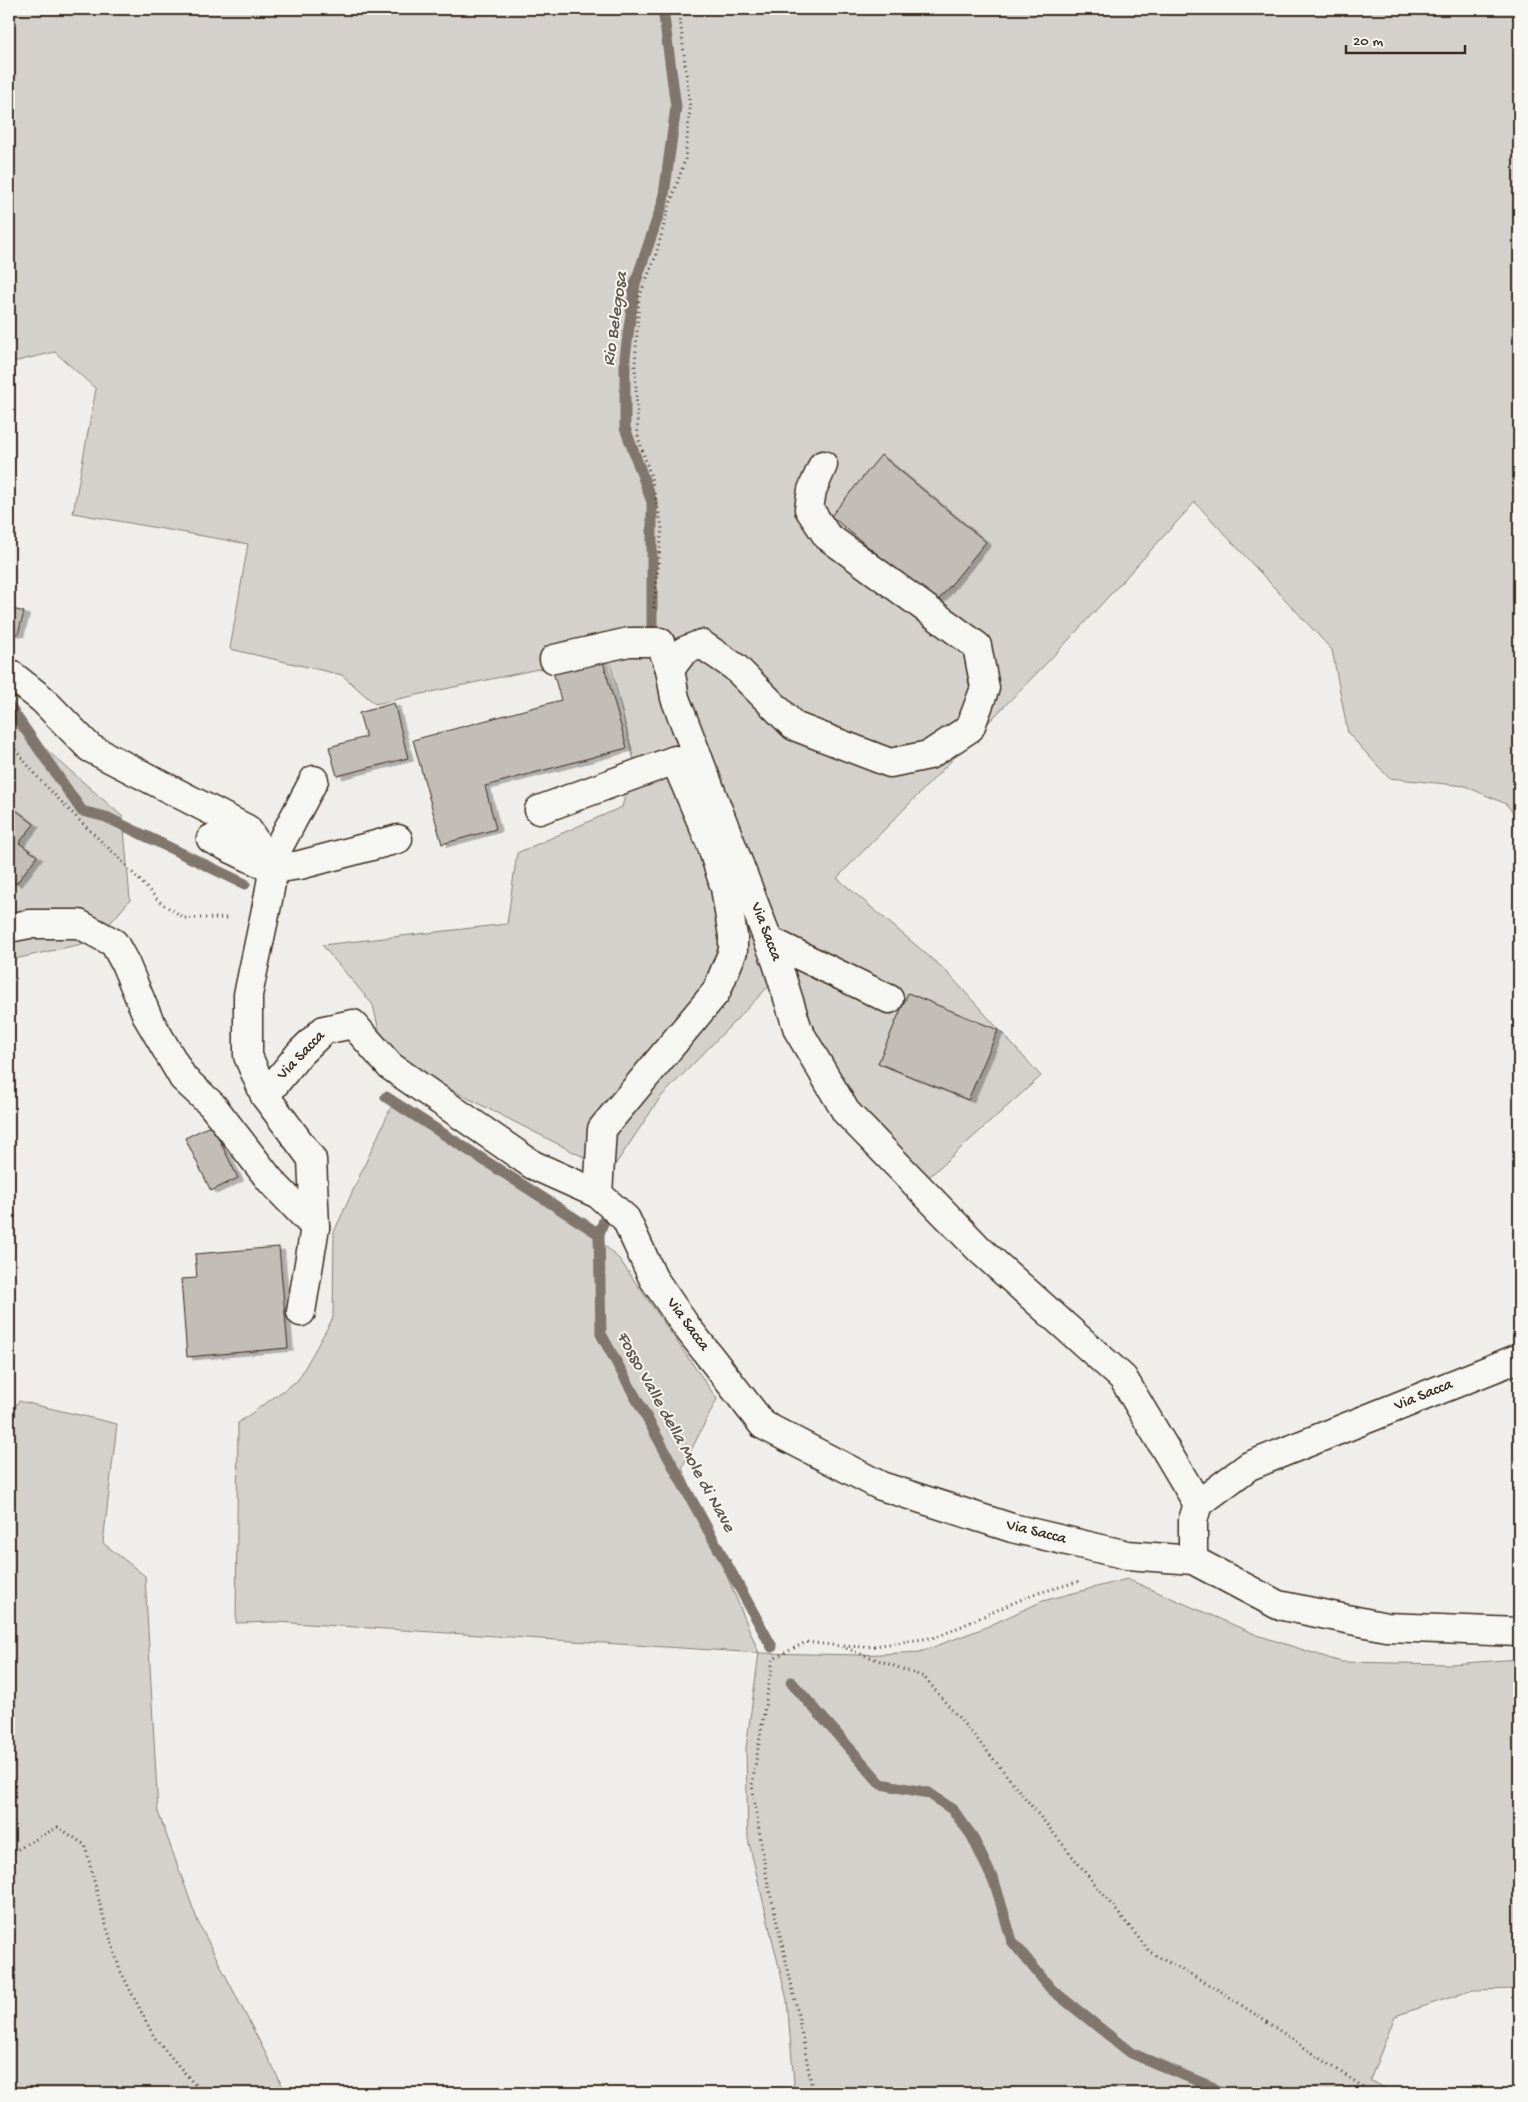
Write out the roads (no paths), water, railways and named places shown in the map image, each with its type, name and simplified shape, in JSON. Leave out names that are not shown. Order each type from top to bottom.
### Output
[{"type":"street","points":[[670,669],[684,651],[700,644],[735,667],[794,726],[890,763],[929,755],[970,728],[985,688],[977,646],[826,536],[808,509],[812,490],[823,465]]},
{"type":"street","name":"Via Sacca","points":[[554,659],[629,642],[660,642],[670,669],[675,698],[768,940],[798,1030],[846,1112],[980,1250],[1122,1378],[1198,1504],[1249,1466],[1519,1358]]},
{"type":"street","points":[[9,673],[42,700],[90,748],[247,829],[275,860]]},
{"type":"street","points":[[539,810],[675,760],[685,807],[733,936],[733,951],[716,992],[602,1129],[598,1194]]},
{"type":"street","name":"Via Sacca","points":[[314,780],[275,860],[248,995],[248,1056],[265,1096],[312,1158],[315,1227]]},
{"type":"street","points":[[211,839],[275,860],[300,864],[398,839]]},
{"type":"street","points":[[9,928],[29,924],[80,924],[114,944],[125,962],[148,1018],[183,1078],[212,1105],[270,1180],[315,1227],[301,1312]]},
{"type":"street","points":[[768,940],[889,999]]},
{"type":"street","name":"Via Sacca","points":[[265,1096],[300,1053],[324,1030],[353,1024],[390,1066],[398,1072],[533,1165],[598,1194],[626,1219],[653,1278],[686,1326],[763,1425],[881,1486],[1012,1528],[1127,1555],[1193,1560],[1278,1605],[1386,1628],[1519,1632]]},
{"type":"street","points":[[1193,1560],[1193,1520],[1198,1504]]},
{"type":"waterway","name":"Rio Belegosa","points":[[652,634],[652,502],[625,428],[625,357],[635,284],[663,202],[676,107],[663,9]]},
{"type":"waterway","name":"Fosso Valle della Mole di Nave","points":[[9,706],[82,811],[106,817],[245,884]]},
{"type":"waterway","name":"Fosso Valle della Mole di Nave","points":[[386,1097],[599,1234],[601,1334],[772,1647]]},
{"type":"waterway","points":[[599,1234],[604,1220]]},
{"type":"waterway","name":"Fosso Valle della Mole di Nave","points":[[791,1682],[881,1784],[929,1793],[953,1810],[972,1836],[995,1884],[1012,1941],[1051,1989],[1131,2053],[1212,2087],[1220,2093]]}]
